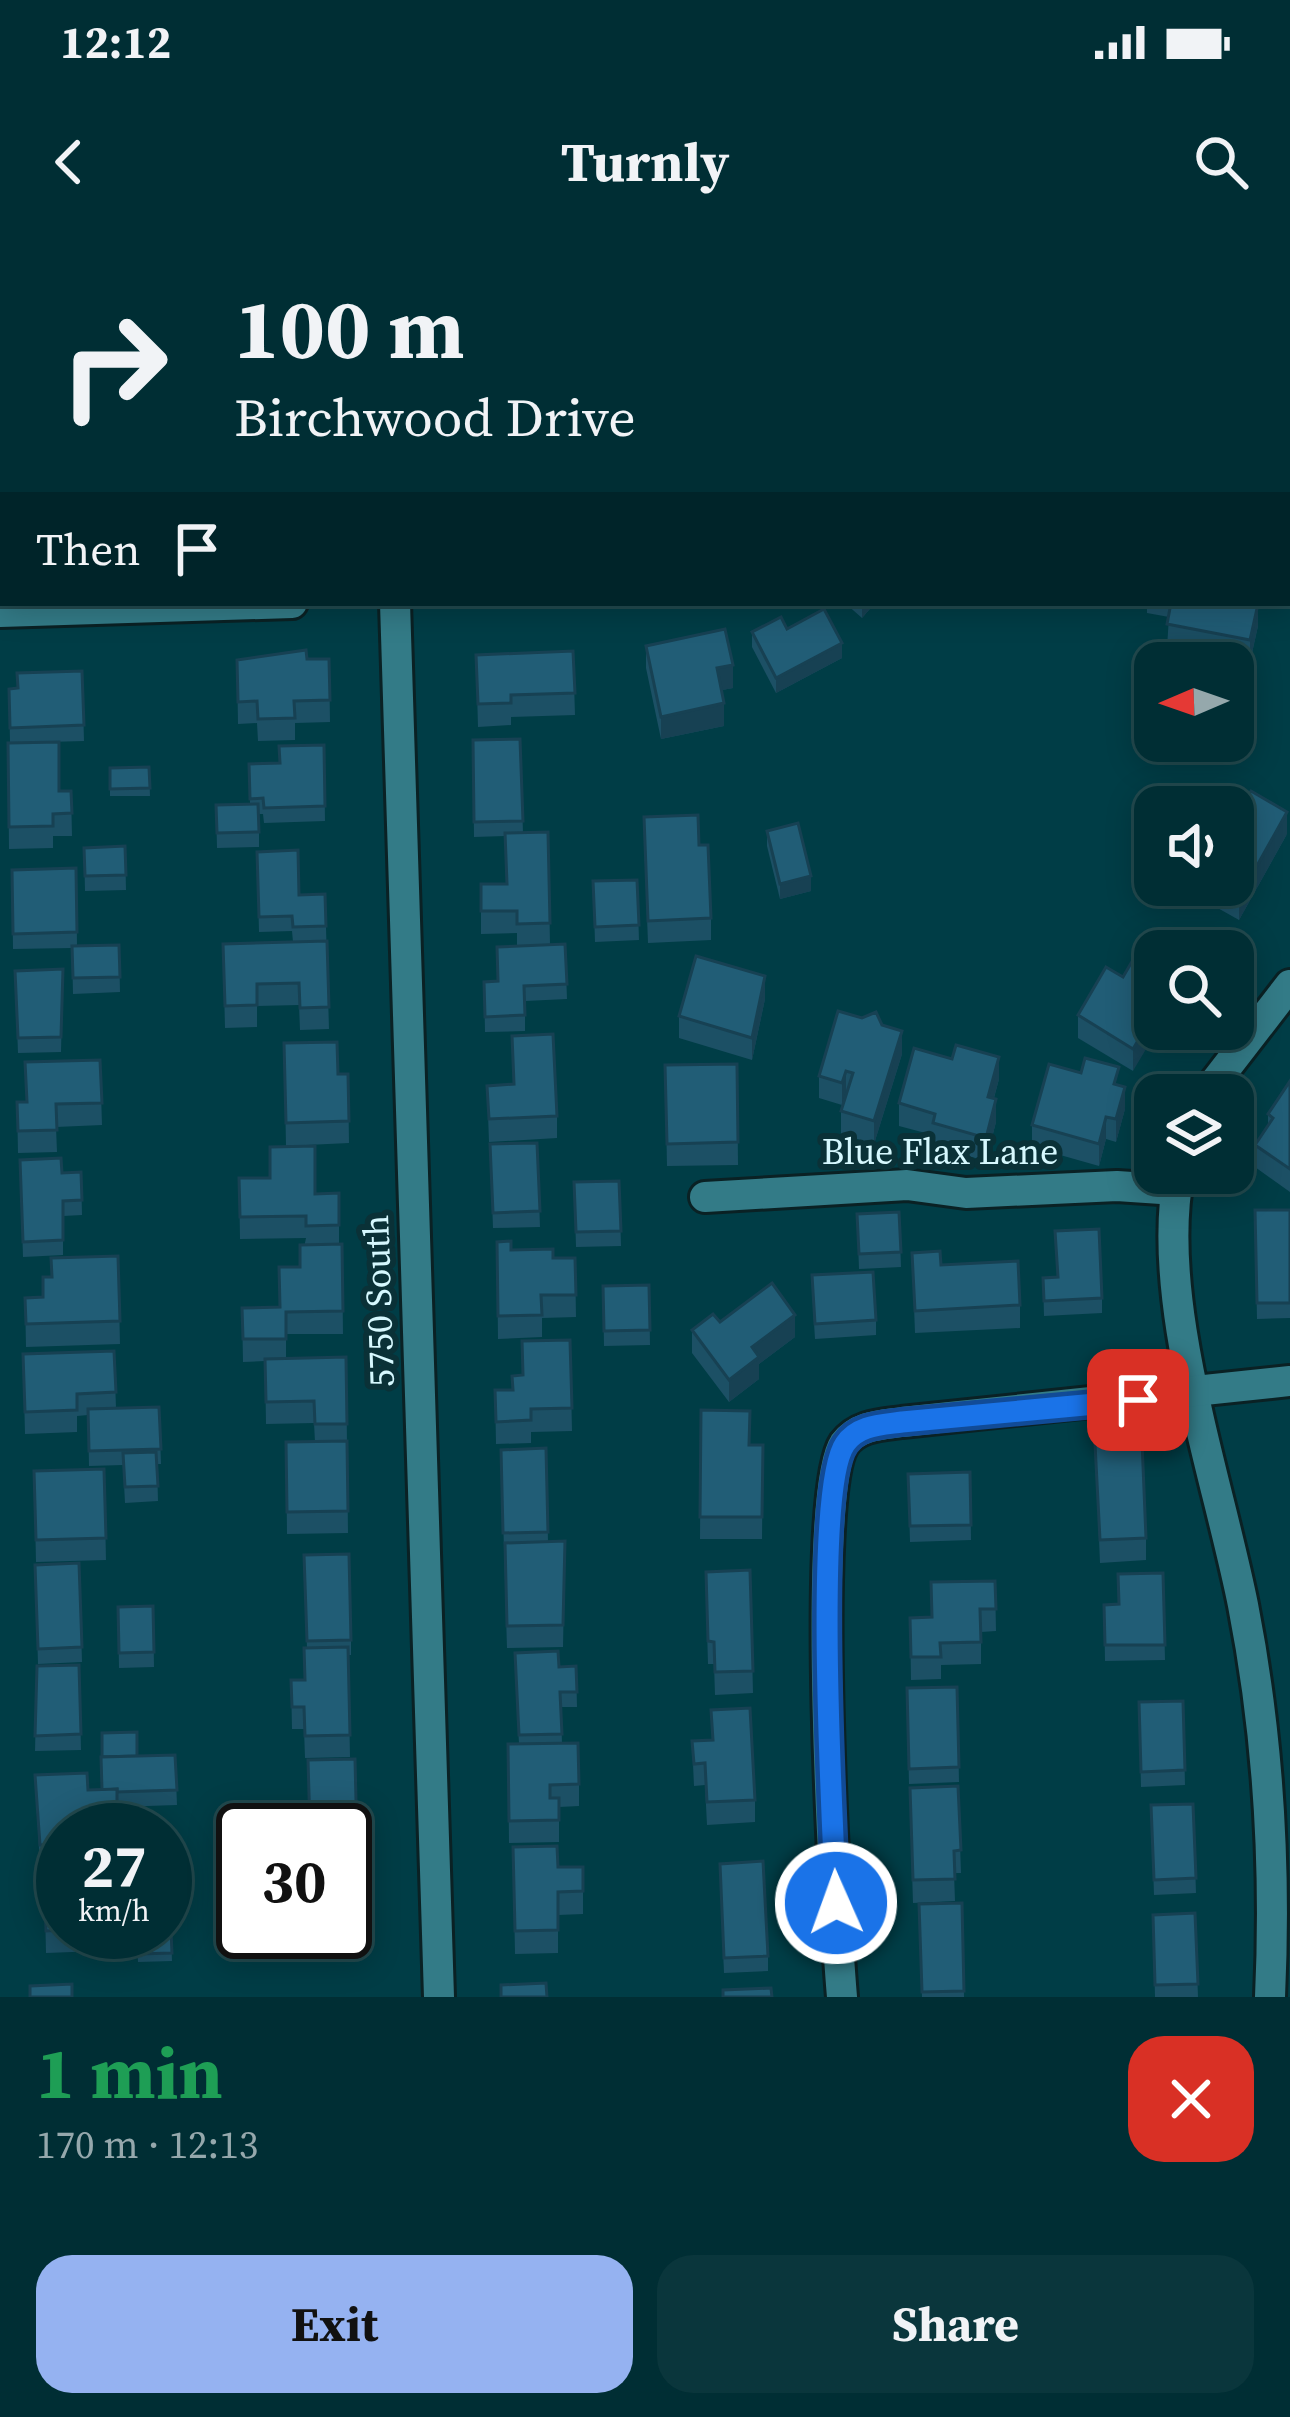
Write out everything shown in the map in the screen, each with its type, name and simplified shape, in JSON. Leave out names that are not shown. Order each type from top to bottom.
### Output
[{"type":"street","points":[[0,612],[195,606]]},
{"type":"street","name":"5750 South","points":[[395,606],[440,1997]]},
{"type":"street","points":[[1221,1074],[1290,985]]},
{"type":"street","name":"Blue Flax Lane","points":[[705,1197],[907,1185],[966,1193],[1134,1185]]},
{"type":"street","points":[[1177,1194],[1176,1268],[1194,1393],[1244,1613],[1266,1769],[1270,1997]]},
{"type":"street","points":[[842,1997],[830,1788],[829,1613],[832,1486],[846,1441],[868,1427],[902,1422],[1290,1381]]},
{"type":"building","points":[[1170,606],[1258,606],[1250,640],[1167,624]]},
{"type":"building","points":[[824,609],[842,643],[776,678],[752,632],[781,617],[787,629]]},
{"type":"building","points":[[725,629],[733,665],[717,668],[724,703],[661,717],[646,646]]},
{"type":"building","points":[[306,650],[307,659],[329,659],[330,700],[294,701],[295,718],[258,719],[257,701],[238,702],[237,660]]},
{"type":"building","points":[[573,651],[575,693],[511,695],[511,703],[478,704],[476,655]]},
{"type":"building","points":[[82,671],[84,725],[10,728],[9,689],[18,688],[17,673]]},
{"type":"building","points":[[520,739],[523,821],[474,822],[473,740]]},
{"type":"building","points":[[59,742],[59,791],[71,791],[72,813],[53,814],[53,826],[9,827],[8,743]]},
{"type":"building","points":[[324,745],[325,806],[264,808],[263,798],[250,799],[249,764],[280,763],[279,746]]},
{"type":"building","points":[[149,767],[150,788],[110,789],[110,768]]},
{"type":"building","points":[[1254,793],[1287,812],[1254,871]]},
{"type":"building","points":[[258,804],[259,832],[217,833],[216,805]]},
{"type":"building","points":[[698,815],[699,845],[708,845],[711,918],[648,921],[644,817]]},
{"type":"building","points":[[798,823],[811,876],[780,884],[767,831]]},
{"type":"building","points":[[548,832],[550,923],[517,924],[517,911],[481,911],[481,884],[507,884],[505,833]]},
{"type":"building","points":[[125,846],[126,875],[85,876],[84,848]]},
{"type":"building","points":[[298,850],[299,895],[325,894],[326,926],[293,927],[292,916],[259,917],[257,852]]},
{"type":"building","points":[[76,868],[77,932],[13,934],[12,870]]},
{"type":"building","points":[[637,880],[639,925],[595,927],[593,881]]},
{"type":"building","points":[[327,941],[329,1007],[300,1008],[299,983],[257,984],[257,1005],[225,1006],[223,944]]},
{"type":"building","points":[[565,944],[567,984],[524,986],[525,1015],[485,1017],[484,982],[498,981],[497,947]]},
{"type":"building","points":[[119,945],[120,977],[73,978],[72,946]]},
{"type":"building","points":[[696,956],[765,976],[752,1038],[679,1016]]},
{"type":"building","points":[[1134,958],[1133,1049],[1078,1015],[1106,967],[1123,977]]},
{"type":"building","points":[[63,969],[61,1037],[18,1038],[15,971]]},
{"type":"building","points":[[838,1011],[862,1018],[876,1012],[882,1025],[902,1031],[874,1121],[841,1111],[853,1073],[846,1071],[842,1083],[819,1076]]},
{"type":"building","points":[[553,1034],[557,1116],[489,1119],[487,1086],[514,1084],[512,1036]]},
{"type":"building","points":[[337,1042],[338,1074],[348,1074],[349,1121],[286,1123],[284,1043]]},
{"type":"building","points":[[956,1045],[999,1057],[988,1097],[996,1099],[986,1138],[933,1123],[935,1114],[899,1103],[914,1048],[952,1059]]},
{"type":"building","points":[[1085,1058],[1119,1067],[1114,1084],[1125,1087],[1116,1119],[1106,1117],[1099,1144],[1032,1125],[1049,1064],[1081,1073]]},
{"type":"building","points":[[100,1060],[102,1103],[56,1104],[57,1130],[18,1131],[17,1102],[27,1102],[25,1062]]},
{"type":"building","points":[[737,1064],[738,1142],[667,1144],[665,1065]]},
{"type":"building","points":[[1290,1081],[1290,1169],[1255,1145]]},
{"type":"building","points":[[537,1143],[540,1211],[493,1213],[490,1144]]},
{"type":"building","points":[[315,1146],[315,1194],[339,1193],[339,1225],[306,1226],[306,1216],[240,1217],[239,1178],[270,1178],[270,1147]]},
{"type":"building","points":[[61,1158],[62,1173],[81,1172],[82,1200],[63,1201],[63,1240],[23,1242],[20,1160]]},
{"type":"building","points":[[619,1181],[621,1231],[576,1232],[574,1182]]},
{"type":"building","points":[[1255,1210],[1290,1210],[1290,1303],[1257,1303]]},
{"type":"building","points":[[899,1212],[901,1252],[859,1254],[857,1214]]},
{"type":"building","points":[[1099,1229],[1102,1298],[1044,1301],[1043,1278],[1058,1277],[1055,1231]]},
{"type":"building","points":[[511,1241],[511,1250],[553,1249],[553,1258],[575,1258],[576,1295],[541,1295],[542,1315],[498,1316],[497,1242]]},
{"type":"building","points":[[342,1244],[343,1311],[286,1312],[286,1339],[243,1339],[242,1308],[280,1307],[279,1267],[300,1267],[300,1245]]},
{"type":"building","points":[[940,1251],[941,1265],[1018,1261],[1020,1305],[915,1311],[912,1253]]},
{"type":"building","points":[[118,1256],[120,1321],[26,1324],[25,1298],[43,1297],[43,1277],[52,1277],[51,1258]]},
{"type":"building","points":[[873,1272],[876,1320],[815,1324],[812,1275]]},
{"type":"building","points":[[772,1283],[795,1315],[752,1347],[759,1357],[729,1380],[692,1330],[713,1314],[720,1322]]},
{"type":"building","points":[[649,1285],[650,1330],[604,1331],[603,1286]]},
{"type":"building","points":[[570,1340],[572,1408],[531,1409],[531,1420],[496,1422],[495,1390],[513,1390],[512,1376],[523,1375],[522,1341]]},
{"type":"building","points":[[114,1351],[116,1392],[77,1394],[77,1410],[25,1412],[23,1354]]},
{"type":"building","points":[[346,1357],[347,1424],[315,1424],[314,1401],[266,1402],[265,1359]]},
{"type":"building","points":[[159,1407],[161,1449],[89,1451],[88,1409]]},
{"type":"building","points":[[701,1410],[750,1411],[749,1445],[763,1445],[762,1517],[700,1517]]},
{"type":"building","points":[[347,1441],[348,1511],[287,1512],[286,1442]]},
{"type":"building","points":[[1142,1441],[1146,1538],[1100,1540],[1095,1444]]},
{"type":"building","points":[[546,1448],[548,1532],[503,1533],[501,1450]]},
{"type":"building","points":[[156,1452],[158,1486],[125,1487],[123,1453]]},
{"type":"building","points":[[104,1469],[106,1538],[36,1540],[34,1471]]},
{"type":"building","points":[[970,1472],[971,1525],[910,1526],[908,1474]]},
{"type":"building","points":[[565,1541],[563,1625],[507,1626],[505,1543]]},
{"type":"building","points":[[349,1554],[351,1640],[307,1641],[304,1555]]},
{"type":"building","points":[[79,1563],[82,1647],[38,1649],[35,1565]]},
{"type":"building","points":[[750,1570],[753,1671],[715,1672],[714,1642],[708,1641],[706,1572]]},
{"type":"building","points":[[1163,1573],[1165,1645],[1105,1645],[1104,1605],[1119,1604],[1118,1574]]},
{"type":"building","points":[[995,1581],[996,1609],[980,1609],[981,1642],[940,1643],[941,1657],[911,1657],[910,1618],[932,1617],[931,1582]]},
{"type":"building","points":[[153,1606],[154,1652],[119,1653],[118,1607]]},
{"type":"building","points":[[348,1647],[350,1735],[305,1736],[304,1707],[292,1707],[291,1680],[305,1680],[304,1648]]},
{"type":"building","points":[[558,1651],[559,1667],[576,1666],[577,1692],[560,1692],[562,1734],[519,1735],[515,1653]]},
{"type":"building","points":[[79,1665],[81,1734],[35,1736],[37,1666]]},
{"type":"building","points":[[957,1687],[959,1767],[909,1769],[907,1688]]},
{"type":"building","points":[[1183,1701],[1185,1770],[1141,1772],[1139,1702]]},
{"type":"building","points":[[750,1708],[755,1800],[707,1802],[705,1763],[694,1764],[692,1741],[713,1740],[711,1710]]},
{"type":"building","points":[[137,1732],[137,1756],[102,1757],[102,1733]]},
{"type":"building","points":[[578,1743],[579,1784],[550,1785],[550,1798],[559,1798],[559,1820],[509,1821],[508,1744]]},
{"type":"building","points":[[175,1755],[177,1790],[102,1790],[101,1757]]},
{"type":"building","points":[[355,1759],[356,1803],[309,1803],[308,1760]]},
{"type":"building","points":[[87,1773],[88,1790],[117,1789],[117,1803],[37,1803],[35,1775]]},
{"type":"building","points":[[958,1786],[961,1850],[954,1851],[955,1879],[913,1880],[910,1788]]},
{"type":"building","points":[[1193,1804],[1196,1878],[1154,1880],[1151,1805]]},
{"type":"building","points":[[557,1846],[558,1867],[583,1867],[583,1891],[558,1892],[558,1930],[515,1931],[513,1847]]},
{"type":"building","points":[[763,1861],[768,1956],[724,1958],[720,1864]]},
{"type":"building","points":[[962,1903],[964,1991],[922,1992],[919,1904]]},
{"type":"building","points":[[1195,1913],[1198,1984],[1155,1985],[1153,1915]]},
{"type":"building","points":[[546,1983],[547,1997],[501,1997],[501,1985]]},
{"type":"building","points":[[72,1984],[72,1997],[30,1997],[30,1986]]},
{"type":"building","points":[[771,1988],[772,1997],[723,1997],[723,1990]]},
{"type":"route","points":[[836,1903],[829,1613],[832,1486],[834,1466],[846,1441],[868,1427],[902,1422],[1138,1400]]}]
